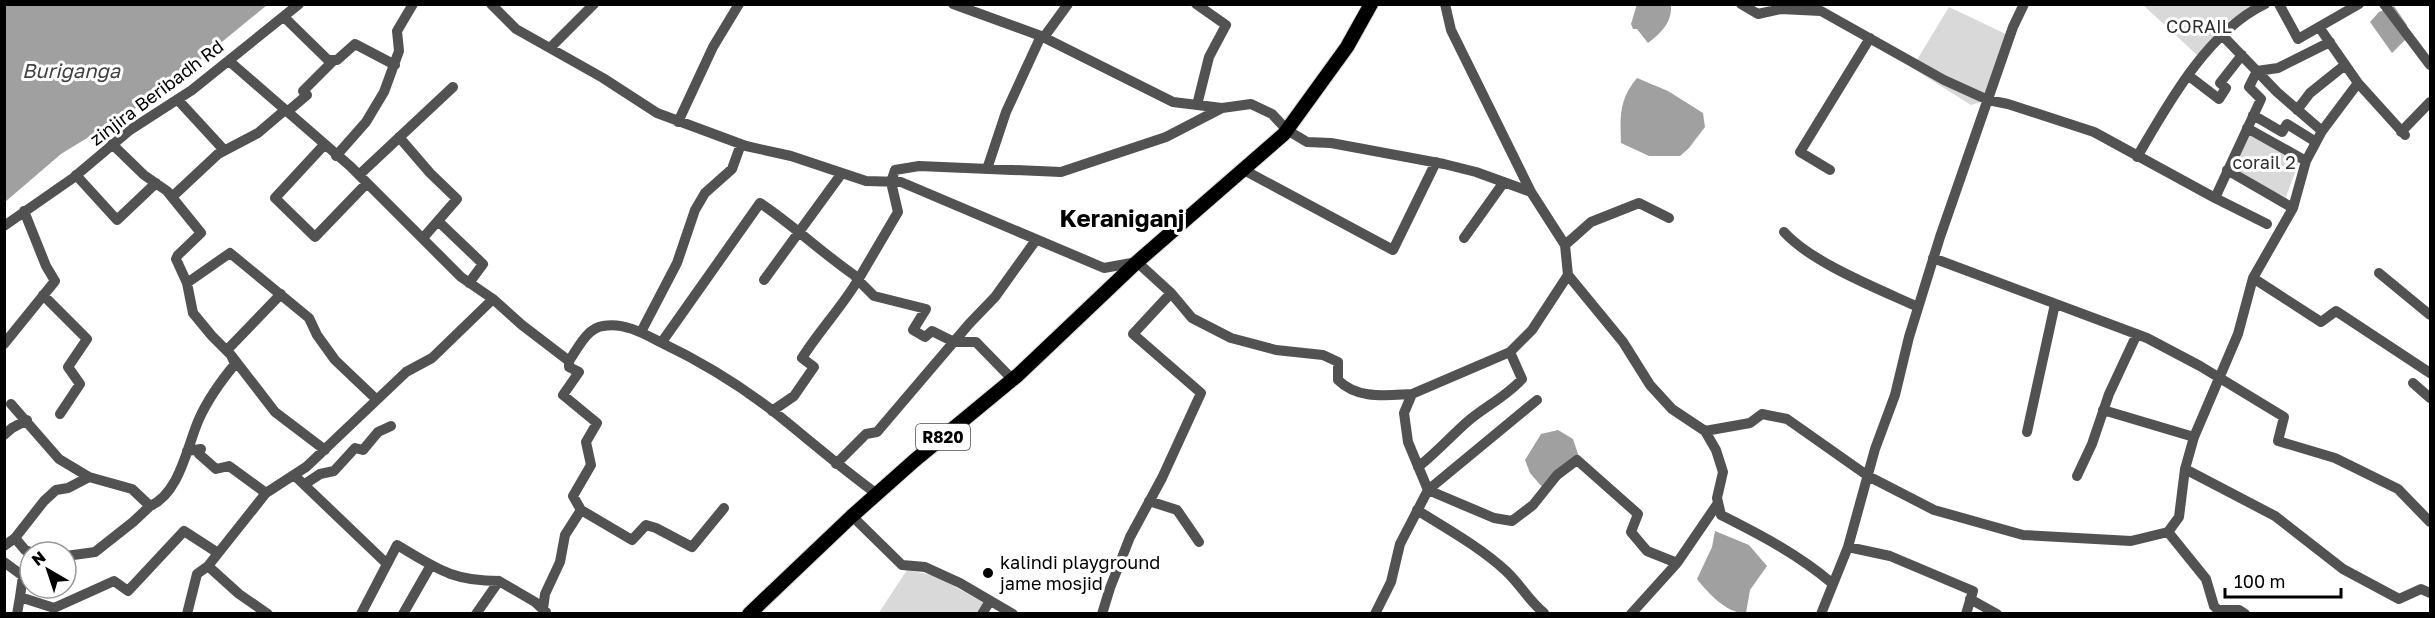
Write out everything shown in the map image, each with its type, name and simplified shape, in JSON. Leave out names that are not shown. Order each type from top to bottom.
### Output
[{"type":"main road","name":"R820","points":[[749,614],[852,516],[915,460],[1013,380],[1137,262],[1287,130],[1347,47],[1371,4]]},
{"type":"street","name":"zinjira Beribadh Rd","points":[[4,226],[76,176],[130,130],[178,100],[299,4]]},
{"type":"street","points":[[336,156],[366,122],[384,92],[399,51],[397,31],[413,4]]},
{"type":"street","points":[[550,48],[594,4]]},
{"type":"street","points":[[678,122],[713,47],[739,4]]},
{"type":"street","points":[[953,4],[1042,36],[1173,102],[1222,108],[1251,104],[1272,114],[1287,130],[1308,142],[1331,143],[1436,162],[1476,172],[1531,192]]},
{"type":"street","points":[[987,169],[1006,112],[1042,36],[1068,4]]},
{"type":"street","points":[[1196,4],[1226,24],[1209,57],[1197,105]]},
{"type":"street","points":[[1445,4],[1451,30],[1531,192],[1565,245],[1568,275],[1623,342],[1650,386],[1672,409],[1705,431],[1716,450],[1723,472],[1717,498],[1721,515],[1783,547],[1812,566],[1833,584]]},
{"type":"street","points":[[1741,4],[1758,14],[1778,7],[1821,11],[1944,80],[1988,100],[2018,107],[2094,132],[2137,158],[2266,224]]},
{"type":"street","points":[[1821,614],[1848,547],[1875,449],[1895,395],[1933,258],[2013,27],[2024,4]]},
{"type":"street","points":[[2137,158],[2189,76],[2222,35],[2265,4]]},
{"type":"street","points":[[2279,4],[2298,39],[2359,4]]},
{"type":"street","points":[[2384,4],[2430,65]]},
{"type":"street","points":[[499,7],[516,29],[603,78],[657,113],[741,144],[791,156],[866,181],[901,182],[1104,268],[1137,262],[1171,293],[1192,318],[1231,339],[1276,350],[1323,355],[1338,362],[1338,380],[1346,387],[1372,396],[1412,394],[1510,352],[1532,330],[1568,275]]},
{"type":"street","points":[[284,16],[324,57],[333,61]]},
{"type":"street","points":[[2319,27],[2358,83],[2403,133],[2430,102]]},
{"type":"street","points":[[2222,35],[2297,110],[2319,136]]},
{"type":"street","points":[[1830,170],[1800,152],[1870,38]]},
{"type":"street","points":[[2256,71],[2278,68],[2330,42]]},
{"type":"street","points":[[172,197],[224,150],[258,133],[307,95],[303,91],[333,61],[355,44],[394,65]]},
{"type":"street","points":[[2189,76],[2219,99],[2226,88],[2220,83],[2242,56]]},
{"type":"street","points":[[229,61],[363,179],[468,283],[493,299],[522,325],[569,361]]},
{"type":"street","points":[[2297,110],[2310,93],[2345,65]]},
{"type":"street","points":[[2215,198],[2261,99],[2249,87],[2256,71]]},
{"type":"street","points":[[1705,431],[1750,423],[1762,414],[1787,419],[1868,476],[1934,510],[2022,535],[2131,541],[2168,532],[2179,517],[2185,469],[2194,437],[2238,334],[2253,278],[2292,208],[2306,161],[2319,136],[2358,83]]},
{"type":"street","points":[[324,145],[275,198],[315,237],[399,137],[453,87]]},
{"type":"street","points":[[178,100],[224,150]]},
{"type":"street","points":[[772,411],[794,396],[814,367],[802,358],[818,333],[835,315],[898,212],[891,182],[895,170],[919,166],[1061,172],[1166,138],[1222,108]]},
{"type":"street","points":[[2253,115],[2282,132],[2287,124],[2319,136]]},
{"type":"street","points":[[2247,128],[2306,161]]},
{"type":"street","points":[[399,137],[430,173],[457,199],[423,238]]},
{"type":"street","points":[[112,144],[137,169],[172,197],[201,233],[176,259],[187,283],[193,313],[229,353],[275,412],[325,450]]},
{"type":"street","points":[[641,332],[677,263],[695,210],[705,193],[732,169],[741,144]]},
{"type":"street","points":[[1242,169],[1393,250],[1436,162]]},
{"type":"street","points":[[2227,170],[2292,208]]},
{"type":"street","points":[[764,280],[842,173]]},
{"type":"street","points":[[76,176],[117,220],[156,183]]},
{"type":"street","points":[[1464,238],[1504,182]]},
{"type":"street","points":[[664,339],[760,203],[780,216],[799,234],[854,275],[874,296],[926,309],[913,330],[925,337],[932,331],[954,342],[976,342],[1013,380]]},
{"type":"street","points":[[1565,245],[1592,222],[1639,203],[1669,218]]},
{"type":"street","points":[[4,344],[55,279],[46,266],[24,211]]},
{"type":"street","points":[[438,221],[483,264],[468,283]]},
{"type":"street","points":[[1784,232],[1796,246],[1918,307]]},
{"type":"street","points":[[836,464],[866,434],[877,432],[994,297],[1036,240]]},
{"type":"street","points":[[187,283],[230,253],[309,318],[317,335],[335,360],[376,399]]},
{"type":"street","points":[[1933,258],[2137,334],[2190,361],[2284,417],[2278,441],[2335,458],[2398,489],[2428,515]]},
{"type":"street","points":[[2379,273],[2430,315]]},
{"type":"street","points":[[2253,278],[2321,322],[2336,310],[2430,373]]},
{"type":"street","points":[[1102,614],[1130,537],[1201,393],[1133,334],[1171,293]]},
{"type":"street","points":[[229,353],[281,294]]},
{"type":"street","points":[[43,295],[87,339],[68,367],[80,384],[60,414]]},
{"type":"street","points":[[187,614],[197,574],[208,566],[266,493],[294,475],[325,450],[406,372],[432,358],[493,299]]},
{"type":"street","points":[[2027,432],[2055,303]]},
{"type":"street","points":[[724,508],[692,547],[646,525],[632,540],[581,510],[573,496],[591,465],[586,441],[597,423],[563,395],[579,372],[569,367],[569,361],[585,337],[600,326],[615,325],[641,332],[698,360],[772,411],[836,464],[877,494]]},
{"type":"street","points":[[2077,476],[2137,334]]},
{"type":"street","points":[[1419,467],[1443,447],[1467,422],[1512,390],[1522,380],[1510,352]]},
{"type":"street","points":[[78,554],[94,552],[133,522],[150,506],[157,503],[180,474],[204,409],[218,384],[235,364],[229,353]]},
{"type":"street","points":[[2413,383],[2430,398]]},
{"type":"street","points":[[1412,394],[1404,413],[1408,442],[1428,490],[1494,518],[1512,521],[1533,505],[1557,475],[1577,460],[1638,514],[1631,532],[1647,551],[1677,563]]},
{"type":"street","points":[[1375,614],[1391,582],[1400,544],[1428,490],[1537,400]]},
{"type":"street","points":[[7,404],[27,420],[59,459],[89,477],[132,489],[150,506]]},
{"type":"street","points":[[2103,410],[2194,437]]},
{"type":"street","points":[[4,435],[27,420]]},
{"type":"street","points":[[304,484],[320,474],[334,471],[355,448],[363,450],[378,432],[390,426]]},
{"type":"street","points":[[187,451],[201,449],[200,454],[216,469],[229,466],[266,493]]},
{"type":"street","points":[[2185,469],[2275,516],[2343,569],[2399,599],[2421,589],[2430,592]]},
{"type":"street","points":[[294,475],[386,563]]},
{"type":"street","points":[[4,546],[15,538],[44,501],[56,490],[68,488],[89,477]]},
{"type":"street","points":[[1149,501],[1177,510],[1199,542]]},
{"type":"street","points":[[1631,614],[1677,563],[1718,503]]},
{"type":"street","points":[[546,611],[546,594],[560,561],[565,535],[581,510]]},
{"type":"street","points":[[1417,510],[1487,555],[1520,585],[1533,604],[1544,613]]},
{"type":"street","points":[[852,516],[902,565],[925,567],[960,583],[1013,614]]},
{"type":"street","points":[[78,599],[114,581],[128,591],[184,531],[218,553]]},
{"type":"street","points":[[2168,532],[2206,579],[2214,606],[2218,610],[2239,610],[2245,614]]},
{"type":"street","points":[[15,538],[18,541]]},
{"type":"street","points":[[361,614],[397,545],[451,576],[474,581],[499,581],[536,602],[546,611]]},
{"type":"street","points":[[1848,547],[1890,556],[1973,591],[1966,614]]},
{"type":"street","points":[[4,561],[18,572]]},
{"type":"street","points":[[404,614],[431,565]]},
{"type":"street","points":[[208,566],[239,594],[268,614]]},
{"type":"street","points":[[476,614],[499,581]]},
{"type":"street","points":[[1970,599],[1997,614]]},
{"type":"street","points":[[29,600],[54,608],[76,600]]},
{"type":"street","points":[[982,614],[990,601]]},
{"type":"green space","name":"CORAIL","points":[[2143,5],[2254,5],[2226,23],[2215,43],[2197,55]]},
{"type":"green space","points":[[1949,7],[2010,36],[1988,100],[1971,105],[1912,68]]},
{"type":"green space","name":"corail 2","points":[[2247,128],[2300,158],[2286,197],[2227,170]]},
{"type":"green space","points":[[907,570],[936,576],[984,603],[979,613],[878,614]]},
{"type":"water","name":"Buriganga","points":[[5,4],[267,5],[157,95],[61,154],[5,202]]},
{"type":"water","points":[[1637,4],[1671,5],[1670,17],[1665,27],[1648,43],[1637,29],[1633,29],[1631,24]]},
{"type":"water","points":[[2394,6],[2407,25],[2406,39],[2392,53],[2370,22],[2379,12]]},
{"type":"water","points":[[1637,78],[1668,91],[1703,113],[1705,127],[1680,156],[1649,156],[1621,143],[1622,109],[1627,93]]},
{"type":"water","points":[[1558,430],[1573,439],[1579,457],[1564,476],[1542,487],[1530,473],[1525,460],[1541,434]]},
{"type":"water","points":[[1715,531],[1749,545],[1767,566],[1750,590],[1746,613],[1725,606],[1712,596],[1697,579],[1712,547]]},
{"type":"place","name":"kalindi playground jame mosjid","points":[[988,573]]},
{"type":"district","name":"Keraniganj","points":[[1122,219]]}]
